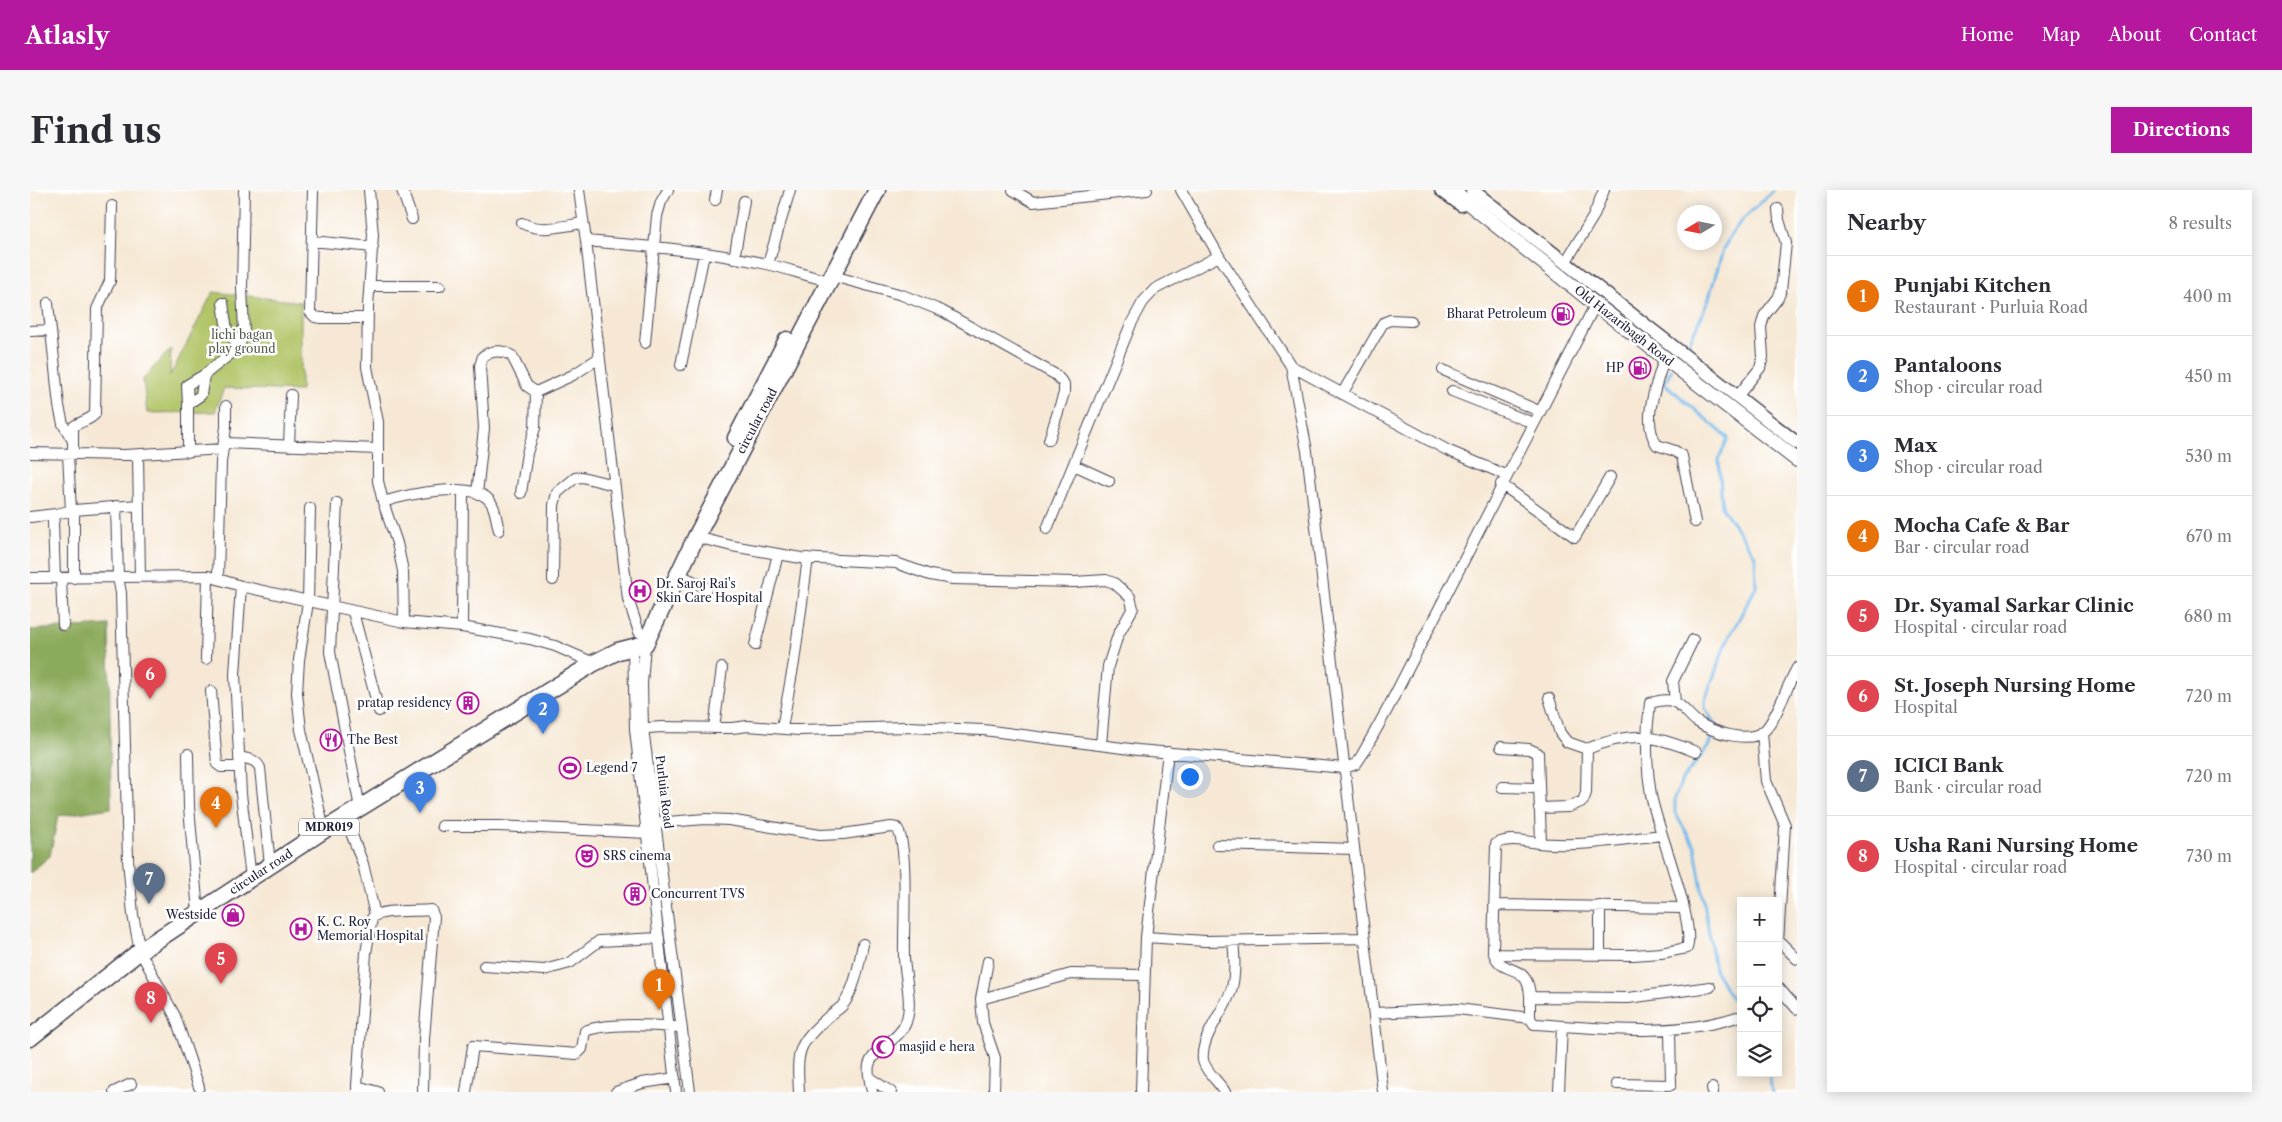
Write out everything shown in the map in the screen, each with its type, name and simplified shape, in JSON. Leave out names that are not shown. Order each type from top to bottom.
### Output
[{"type":"main road","name":"circular road","points":[[30,1038],[137,953],[270,865],[594,663],[639,641],[678,574],[827,278],[865,190]]},
{"type":"main road","name":"circular road","points":[[639,641],[690,525],[877,190]]},
{"type":"main road","name":"Old Hazaribagh Road","points":[[1452,190],[1595,304],[1797,450]]},
{"type":"main road","name":"Old Hazaribagh Road","points":[[1463,190],[1797,460]]},
{"type":"street","points":[[188,452],[187,385],[204,375],[239,347],[244,331],[242,288],[244,190]]},
{"type":"street","points":[[313,190],[309,306],[312,316],[321,318],[368,318]]},
{"type":"street","points":[[369,190],[373,248],[367,366],[378,422],[378,482],[382,502],[392,524],[403,571],[404,622]]},
{"type":"street","points":[[402,190],[412,219]]},
{"type":"street","name":"Purluia Road","points":[[579,190],[628,599],[639,641],[639,728],[648,833],[676,1092]]},
{"type":"street","points":[[646,343],[653,246],[659,208],[668,190]]},
{"type":"street","points":[[768,264],[790,190]]},
{"type":"street","points":[[1013,190],[1034,202],[1147,190]]},
{"type":"street","points":[[1181,190],[1219,256],[1291,366],[1307,451],[1383,1092]]},
{"type":"street","points":[[1441,190],[1593,309],[1737,398],[1797,443]]},
{"type":"street","points":[[1472,190],[1565,263],[1797,468]]},
{"type":"street","points":[[1565,263],[1593,216],[1604,190]]},
{"type":"street","points":[[734,259],[744,201]]},
{"type":"street","points":[[74,578],[71,454],[73,428],[79,422],[92,418],[95,414],[97,309],[110,281],[112,206]]},
{"type":"street","points":[[1737,398],[1760,368],[1763,357],[1761,327],[1764,316],[1781,291],[1786,243],[1780,227],[1778,208]]},
{"type":"street","points":[[522,222],[534,229],[583,223]]},
{"type":"street","points":[[312,241],[373,248]]},
{"type":"street","points":[[586,242],[653,246],[768,264],[914,299],[942,311],[1056,375],[1064,384],[1064,393],[1049,440]]},
{"type":"street","points":[[681,365],[704,254]]},
{"type":"street","points":[[1046,529],[1131,324],[1143,302],[1155,289],[1219,256]]},
{"type":"street","points":[[370,286],[440,286]]},
{"type":"street","points":[[48,303],[62,424],[73,441]]},
{"type":"street","points":[[223,303],[227,330],[239,347]]},
{"type":"street","points":[[639,728],[748,726],[782,728],[907,727],[984,730],[1168,752],[1345,768],[1356,764],[1593,309]]},
{"type":"street","points":[[1342,394],[1383,323],[1390,320],[1411,321]]},
{"type":"street","points":[[30,331],[51,330]]},
{"type":"street","points":[[477,494],[484,428],[481,360],[494,352],[507,353],[517,363],[527,386],[536,392]]},
{"type":"street","points":[[536,392],[573,375],[599,358]]},
{"type":"street","points":[[1676,362],[1650,408],[1651,429],[1657,445],[1676,451],[1682,456],[1695,522]]},
{"type":"street","points":[[1291,366],[1504,480],[1575,537],[1610,477]]},
{"type":"street","points":[[1443,370],[1539,411]]},
{"type":"street","points":[[188,404],[201,395],[204,375]]},
{"type":"street","points":[[1452,391],[1533,423]]},
{"type":"street","points":[[521,493],[527,453],[535,428],[536,392]]},
{"type":"street","points":[[289,446],[291,394]]},
{"type":"street","points":[[206,659],[226,406]]},
{"type":"street","points":[[30,453],[138,455],[188,452],[224,446],[378,449]]},
{"type":"street","points":[[138,455],[140,576]]},
{"type":"street","points":[[1074,465],[1109,481]]},
{"type":"street","points":[[553,580],[554,505],[558,493],[574,478],[590,478],[614,485]]},
{"type":"street","points":[[382,502],[418,492],[463,491],[477,494],[488,499],[492,504],[498,530]]},
{"type":"street","points":[[462,627],[463,491]]},
{"type":"street","points":[[336,503],[334,608],[330,652],[360,808]]},
{"type":"street","points":[[30,516],[56,514],[72,510],[139,505]]},
{"type":"street","points":[[116,506],[118,577],[121,593],[128,860],[137,953]]},
{"type":"street","points":[[310,508],[308,602],[299,660],[297,693],[301,730],[324,830]]},
{"type":"street","points":[[56,514],[53,522],[63,625]]},
{"type":"street","points":[[696,537],[732,546],[808,558],[896,563],[930,575],[953,579],[1074,582],[1098,579],[1114,583],[1130,597],[1133,608],[1118,635],[1108,666],[1101,744]]},
{"type":"street","points":[[755,645],[778,554]]},
{"type":"street","points":[[782,728],[794,662],[808,558]]},
{"type":"street","points":[[678,574],[707,588]]},
{"type":"street","points":[[30,578],[213,577],[241,586],[308,602],[404,622],[462,627],[530,639],[555,646],[594,663]]},
{"type":"street","points":[[241,586],[235,654],[241,794],[251,878]]},
{"type":"street","points":[[353,612],[380,711]]},
{"type":"street","points":[[1675,702],[1672,680],[1693,640]]},
{"type":"street","points":[[714,728],[722,668]]},
{"type":"street","points":[[1494,954],[1600,955],[1683,950],[1687,948],[1683,908],[1677,882],[1661,835],[1651,795],[1648,737],[1650,703],[1665,700],[1675,702],[1696,721],[1710,729],[1745,736],[1757,735],[1766,729],[1797,668]]},
{"type":"street","points":[[211,691],[217,764],[221,767],[252,760],[260,768],[270,865]]},
{"type":"street","points":[[1549,698],[1560,733],[1567,742],[1587,748],[1620,737],[1648,737],[1674,743],[1696,752]]},
{"type":"street","name":"Purluia Road","points":[[639,728],[655,824],[690,1092]]},
{"type":"street","points":[[1762,732],[1766,781],[1785,825],[1781,897]]},
{"type":"street","points":[[1502,747],[1530,748],[1538,753],[1541,843]]},
{"type":"street","points":[[1539,808],[1568,807],[1583,801],[1586,793],[1587,748]]},
{"type":"street","points":[[1140,1092],[1146,937],[1168,752]]},
{"type":"street","points":[[188,754],[189,807],[198,913]]},
{"type":"street","points":[[1502,787],[1539,788]]},
{"type":"street","points":[[120,797],[128,907],[137,953],[174,1016],[199,1087]]},
{"type":"street","points":[[345,817],[363,864],[375,915]]},
{"type":"street","points":[[655,824],[705,819],[729,820],[820,835],[843,834],[891,827],[897,828],[900,836],[904,873],[904,957],[908,1012],[906,1023],[901,1031],[874,1057],[869,1065],[872,1092]]},
{"type":"street","points":[[442,826],[499,826],[648,833]]},
{"type":"street","points":[[1661,835],[1591,843],[1541,843],[1512,840],[1496,844],[1494,954],[1499,964],[1526,978],[1529,983],[1530,1018],[1534,1024],[1670,1030],[1715,1024],[1737,1017]]},
{"type":"street","points":[[1217,845],[1354,849]]},
{"type":"street","points":[[1494,905],[1683,908]]},
{"type":"street","points":[[1600,906],[1600,955]]},
{"type":"street","points":[[378,1092],[357,1089],[366,953],[372,918],[375,915],[400,911],[431,910],[433,914],[424,1039],[423,1092]]},
{"type":"street","points":[[1146,937],[1205,942],[1365,938]]},
{"type":"street","points":[[484,966],[544,970],[570,963],[599,941],[659,938]]},
{"type":"street","points":[[1225,1092],[1205,1066],[1203,1058],[1212,1030],[1231,992],[1235,974],[1233,941]]},
{"type":"street","points":[[799,1092],[798,1052],[807,1037],[842,1006],[858,968],[863,944]]},
{"type":"street","points":[[1782,946],[1797,959]]},
{"type":"street","points":[[988,961],[981,999],[983,1023],[995,1058],[994,1092]]},
{"type":"street","points":[[981,999],[1071,974],[1144,975]]},
{"type":"street","points":[[1530,995],[1557,998],[1628,998],[1710,987]]},
{"type":"street","points":[[1782,992],[1797,1009]]},
{"type":"street","points":[[1374,1013],[1458,1009],[1530,1018]]},
{"type":"street","points":[[466,1092],[473,1046],[577,1054],[582,1049],[586,1031],[593,1028],[634,1026],[682,1027]]},
{"type":"street","points":[[1559,1092],[1562,1026]]},
{"type":"street","points":[[1617,1084],[1664,1089],[1671,1085],[1670,1030]]},
{"type":"street","points":[[616,1092],[631,1086],[675,1078]]},
{"type":"street","points":[[871,1079],[891,1092]]},
{"type":"street","points":[[114,1092],[131,1084]]},
{"type":"green space","name":"lichi bagan play ground","points":[[213,292],[301,302],[301,391],[224,388],[215,412],[147,413],[143,379],[171,349],[170,376]]},
{"type":"green space","points":[[109,625],[111,808],[58,816],[50,856],[30,873],[30,630]]},
{"type":"waterway","points":[[1685,352],[1708,301],[1723,250],[1731,234],[1742,220],[1773,191]]},
{"type":"waterway","points":[[1672,369],[1664,383],[1728,438],[1719,459],[1722,507],[1755,556],[1756,587],[1726,643],[1705,700],[1705,709],[1715,724]]},
{"type":"waterway","points":[[1712,736],[1708,747],[1682,780],[1675,798],[1675,813],[1695,847],[1715,971],[1737,1007]]},
{"type":"waterway","points":[[1770,1077],[1772,1092]]},
{"type":"place","name":"Bharat Petroleum","points":[[1563,314]]},
{"type":"place","name":"HP","points":[[1640,368]]},
{"type":"place","name":"Dr. Saroj Rai's Skin Care Hospital","points":[[640,591]]},
{"type":"place","name":"St. Joseph Nursing Home","points":[[150,699]]},
{"type":"place","name":"pratap residency","points":[[468,703]]},
{"type":"place","name":"Pantaloons","points":[[543,734]]},
{"type":"place","name":"The Best","points":[[331,740]]},
{"type":"place","name":"Legend 7","points":[[570,768]]},
{"type":"place","name":"Max","points":[[420,813]]},
{"type":"place","name":"Mocha Cafe & Bar","points":[[216,828]]},
{"type":"place","name":"SRS cinema","points":[[587,856]]},
{"type":"place","name":"Concurrent TVS","points":[[635,894]]},
{"type":"place","name":"ICICI Bank","points":[[149,904]]},
{"type":"place","name":"Westside","points":[[233,915]]},
{"type":"place","name":"K. C. Roy Memorial Hospital","points":[[301,929]]},
{"type":"place","name":"Dr. Syamal Sarkar Clinic","points":[[221,984]]},
{"type":"place","name":"Punjabi Kitchen","points":[[659,1010]]},
{"type":"place","name":"Usha Rani Nursing Home","points":[[151,1023]]},
{"type":"place","name":"masjid e hera","points":[[883,1047]]}]
